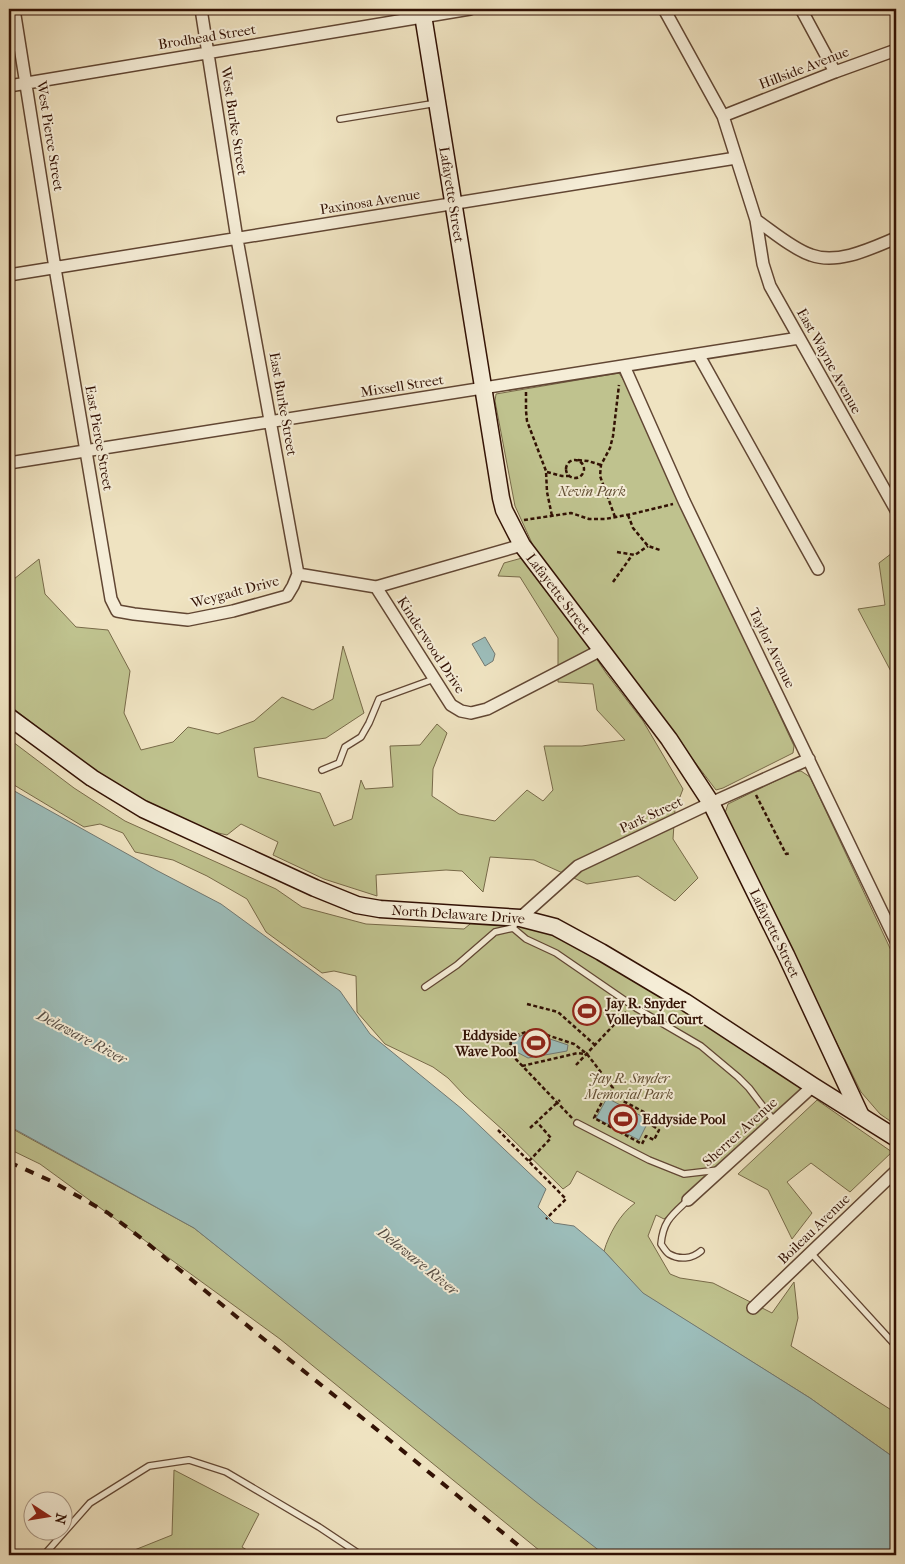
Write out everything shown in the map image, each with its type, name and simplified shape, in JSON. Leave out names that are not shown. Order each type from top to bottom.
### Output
[{"type":"street","name":"West Pierce Street","points":[[14,9],[56,268]]},
{"type":"street","name":"West Burke Street","points":[[201,9],[237,239]]},
{"type":"street","name":"Brodhead Street","points":[[9,86],[423,13],[470,9]]},
{"type":"street","name":"East Wayne Avenue","points":[[664,9],[723,116],[756,220],[763,264],[770,286],[896,510]]},
{"type":"street","points":[[801,9],[836,72]]},
{"type":"street","name":"Lafayette Street","points":[[423,13],[504,510],[522,546],[669,739],[711,803],[786,955],[861,1116]]},
{"type":"street","name":"Hillside Avenue","points":[[723,116],[896,50]]},
{"type":"street","name":"Paxinosa Avenue","points":[[9,275],[736,158]]},
{"type":"street","points":[[756,220],[793,246],[812,256],[834,258],[857,253],[896,238]]},
{"type":"street","name":"East Burke Street","points":[[237,239],[298,574]]},
{"type":"street","name":"East Pierce Street","points":[[56,268],[111,599],[117,611]]},
{"type":"street","name":"Mixsell Street","points":[[9,463],[799,338]]},
{"type":"street","points":[[698,354],[818,569]]},
{"type":"street","name":"Taylor Avenue","points":[[624,366],[684,501],[896,942]]},
{"type":"street","name":"Weygadt Drive","points":[[117,611],[188,620],[224,613],[287,596],[298,574],[376,588],[522,546]]},
{"type":"street","name":"Kinderwood Drive","points":[[376,588],[451,705],[461,712],[470,713],[488,709],[601,650]]},
{"type":"street","name":"North Delaware Drive","points":[[9,717],[92,778],[143,809],[315,888],[357,905],[555,927],[685,1002],[896,1138]]},
{"type":"street","name":"Park Street","points":[[517,923],[578,866],[809,759]]},
{"type":"street","name":"Sherrer Avenue","points":[[688,1200],[813,1086]]},
{"type":"street","name":"Boileau Avenue","points":[[754,1308],[896,1171]]},
{"type":"lane","points":[[340,119],[438,103]]},
{"type":"lane","points":[[322,770],[339,763],[345,746],[361,737],[380,699],[434,679]]},
{"type":"lane","points":[[425,987],[457,966],[495,932],[517,923],[526,939],[556,953],[632,1006],[701,1046],[749,1088],[775,1121]]},
{"type":"lane","points":[[577,1124],[649,1160],[684,1174],[722,1169]]},
{"type":"lane","points":[[688,1200],[670,1218],[662,1231],[661,1244],[669,1254],[685,1259],[696,1255],[700,1251]]},
{"type":"lane","points":[[811,1253],[896,1346]]},
{"type":"lane","points":[[44,1555],[90,1503],[149,1466],[189,1460],[226,1472],[361,1555]]},
{"type":"path","points":[[615,517],[600,476],[601,465],[610,448],[613,436],[619,382]]},
{"type":"path","points":[[526,392],[527,421],[546,471],[547,492],[552,516]]},
{"type":"path","points":[[546,471],[575,478],[582,473],[583,465],[578,460]]},
{"type":"path","points":[[570,476],[566,471],[567,465],[571,461],[588,461],[601,465]]},
{"type":"path","points":[[510,522],[571,513],[589,519],[615,517],[684,501]]},
{"type":"path","points":[[628,515],[633,528],[648,546],[660,550]]},
{"type":"path","points":[[617,552],[635,555],[648,546]]},
{"type":"path","points":[[613,582],[633,554]]},
{"type":"path","points":[[751,785],[786,854],[791,853]]},
{"type":"path","points":[[527,1004],[558,1012],[595,1045]]},
{"type":"path","points":[[576,1065],[632,1006]]},
{"type":"path","points":[[577,1124],[559,1102],[510,1052],[511,1037],[532,1030],[574,1044],[587,1054],[613,1088],[610,1094]]},
{"type":"path","points":[[522,1066],[578,1053],[587,1054]]},
{"type":"path","points":[[607,1092],[610,1094],[657,1118],[653,1126],[659,1130],[654,1140],[646,1136],[642,1144],[594,1118],[607,1092]]},
{"type":"path","points":[[530,1128],[559,1102]]},
{"type":"path","points":[[529,1162],[551,1138],[537,1122]]},
{"type":"path","points":[[498,1130],[566,1199],[546,1219]]},
{"type":"green space","name":"Nevin Park","points":[[619,373],[626,384],[794,746],[793,753],[716,790],[536,552],[515,506],[495,401],[496,394]]},
{"type":"green space","points":[[896,550],[896,681],[858,609],[885,605],[879,563]]},
{"type":"green space","points":[[522,558],[552,593],[606,673],[643,721],[683,789],[675,810],[673,839],[698,878],[675,901],[638,876],[587,884],[534,860],[490,857],[483,892],[462,871],[446,870],[376,875],[377,896],[324,879],[273,855],[278,842],[241,824],[227,835],[197,828],[107,781],[9,705],[9,578],[14,579],[39,559],[45,594],[76,627],[108,630],[130,671],[124,713],[141,750],[173,742],[188,727],[218,734],[254,721],[282,697],[313,710],[333,699],[343,646],[364,713],[326,738],[254,748],[258,777],[320,793],[334,826],[352,819],[361,780],[365,789],[393,787],[390,746],[420,745],[437,724],[447,733],[433,769],[432,796],[459,814],[495,821],[527,790],[543,801],[553,790],[544,746],[582,746],[625,740],[597,710],[593,684],[558,682],[558,638],[520,577],[498,576],[504,563]]},
{"type":"green space","name":"Jay R. Snyder Memorial Park","points":[[9,739],[74,788],[125,821],[276,889],[302,907],[366,924],[464,929],[481,915],[555,927],[813,1086],[664,1219],[656,1215],[648,1236],[670,1274],[680,1278],[713,1283],[772,1313],[794,1282],[798,1318],[791,1346],[896,1413],[896,1459],[810,1398],[642,1293],[604,1251],[616,1225],[635,1203],[577,1171],[570,1184],[563,1189],[448,1078],[433,1067],[385,1044],[357,1012],[356,976],[334,971],[322,973],[266,932],[247,899],[207,876],[173,860],[135,852],[123,833],[100,824],[84,827],[9,782]]},
{"type":"green space","points":[[801,771],[810,777],[896,961],[896,1125],[880,1114],[861,1092],[724,816],[728,804],[794,772]]},
{"type":"green space","points":[[817,1100],[892,1152],[850,1192],[811,1163],[787,1182],[812,1213],[792,1239],[768,1190],[738,1174]]},
{"type":"green space","points":[[9,1127],[194,1228],[608,1555],[545,1555],[280,1339],[40,1164],[9,1149]]},
{"type":"green space","points":[[174,1470],[259,1514],[242,1547],[255,1555],[122,1555],[172,1535]]},
{"type":"water","points":[[485,637],[495,654],[493,661],[485,666],[472,644]]},
{"type":"water","name":"Delaware River","points":[[9,788],[221,904],[340,991],[370,1034],[462,1109],[546,1189],[538,1207],[554,1223],[574,1226],[604,1251],[643,1293],[810,1398],[896,1459],[896,1555],[605,1555],[194,1228],[9,1126]]},
{"type":"water","name":"Eddyside Wave Pool","points":[[529,1032],[568,1045],[567,1051],[528,1058],[511,1049],[512,1040]]},
{"type":"water","name":"Eddyside Pool","points":[[607,1098],[649,1120],[639,1140],[596,1118]]},
{"type":"railway","points":[[9,1162],[51,1181],[108,1213],[530,1555]]},
{"type":"place","name":"Jay R. Snyder Volleyball Court","points":[[587,1011]]},
{"type":"place","name":"Eddyside Wave Pool","points":[[536,1043]]},
{"type":"place","name":"Eddyside Pool","points":[[623,1119]]}]
